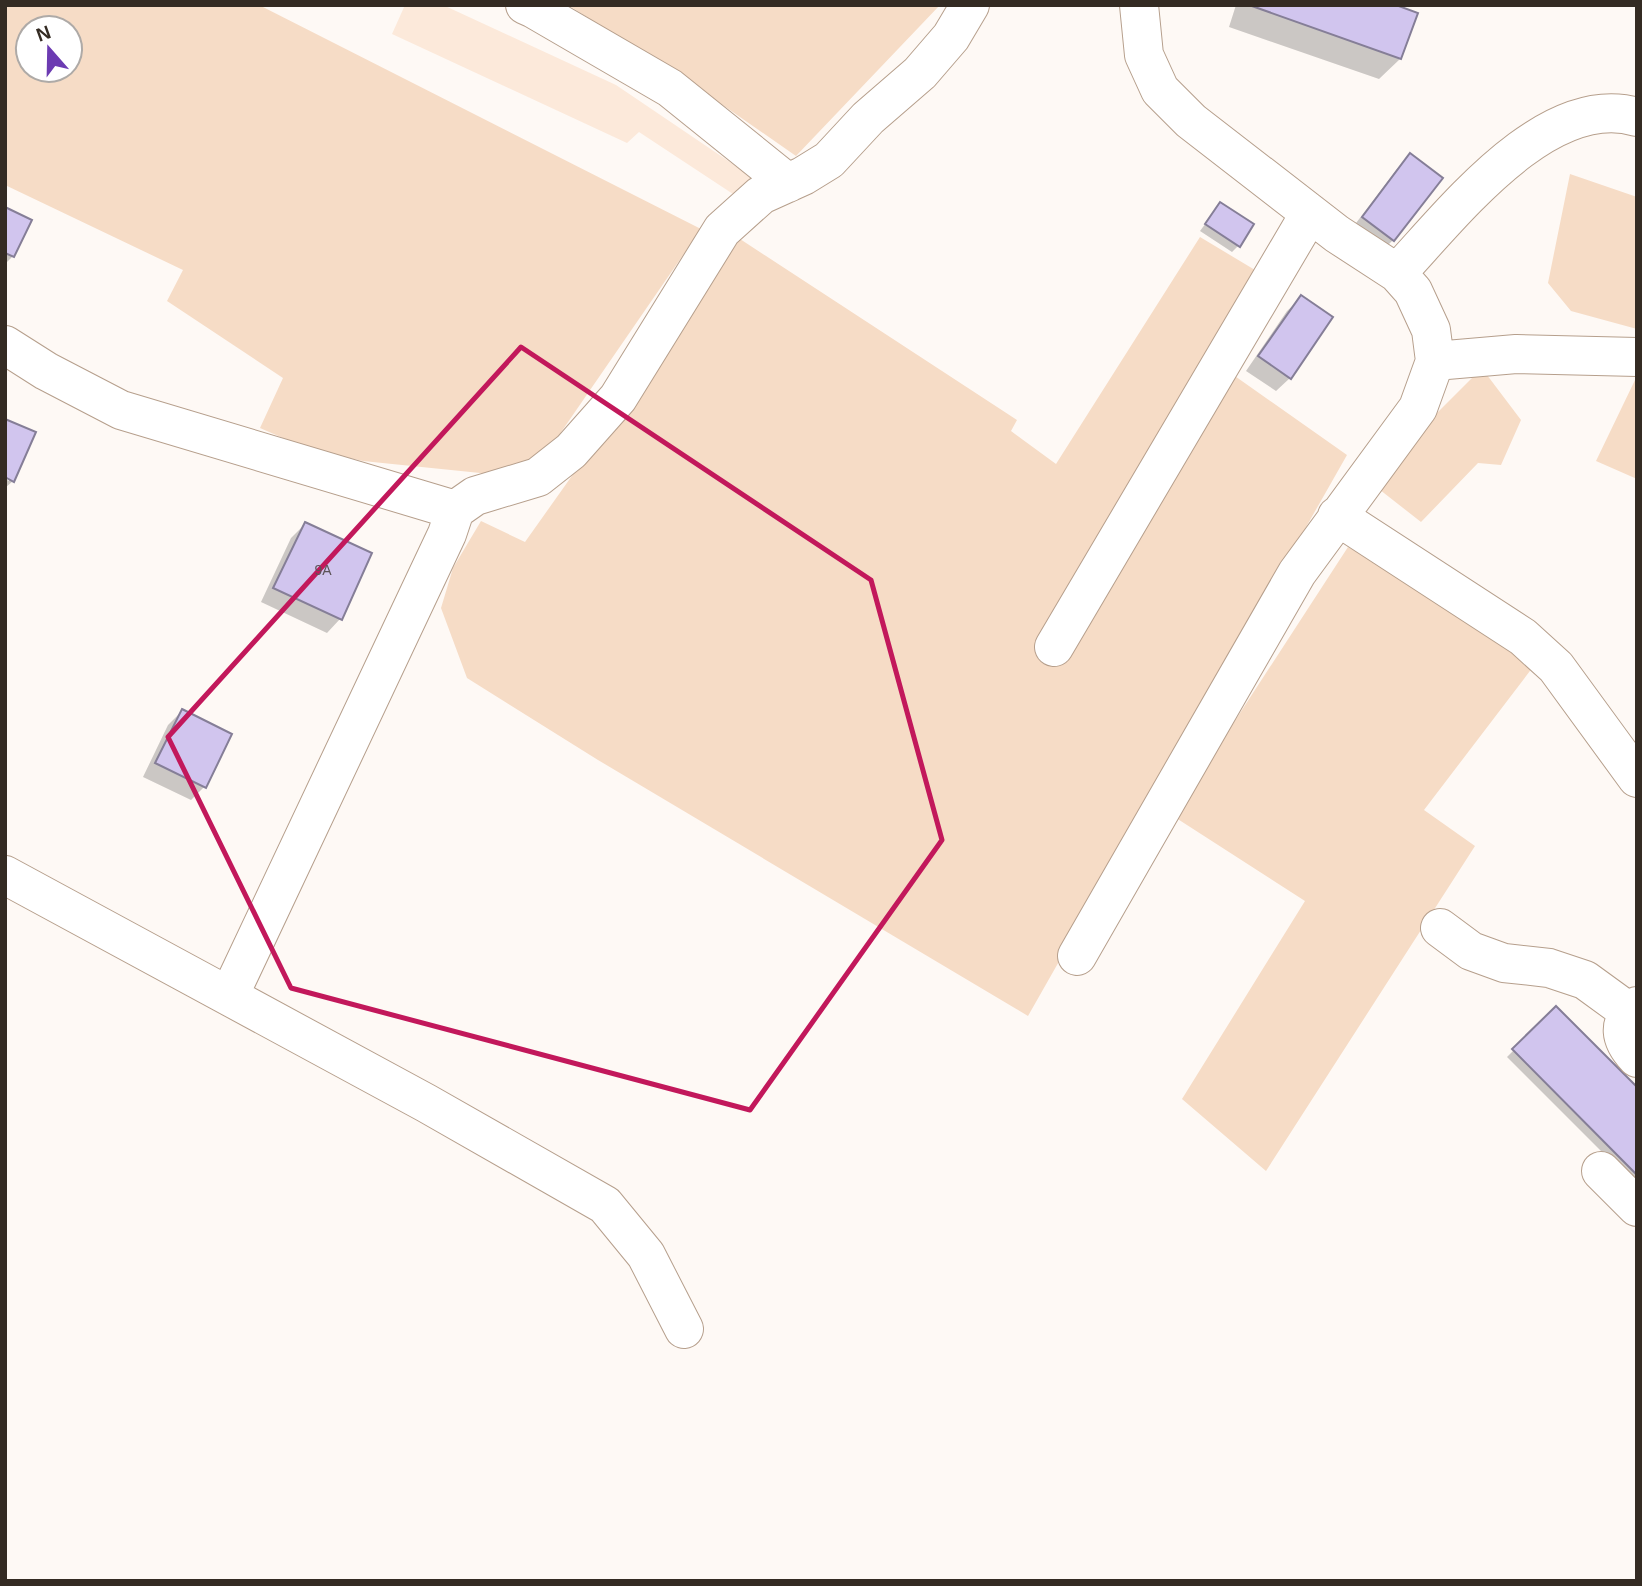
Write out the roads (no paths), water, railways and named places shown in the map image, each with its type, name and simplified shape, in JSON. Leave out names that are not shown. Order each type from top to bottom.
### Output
[{"type":"street","points":[[229,996],[442,546],[455,510],[475,496],[538,477],[570,451],[618,398],[722,230],[761,195],[829,160],[868,118],[919,73],[951,37],[970,5]]},
{"type":"street","points":[[1076,956],[1297,573],[1418,408],[1435,361],[1431,330],[1413,291],[1396,273],[1324,224],[1191,121],[1160,90],[1144,55],[1139,5]]},
{"type":"street","points":[[532,6],[670,88],[788,183]]},
{"type":"street","points":[[1396,273],[1499,165],[1553,127],[1588,115],[1637,117]]},
{"type":"street","points":[[1054,647],[1324,224]]},
{"type":"street","points":[[5,345],[46,371],[121,410],[455,510]]},
{"type":"street","points":[[1435,361],[1516,354],[1637,357]]},
{"type":"street","points":[[1337,516],[1523,637],[1556,667],[1637,778]]},
{"type":"street","points":[[5,875],[426,1103],[605,1205],[646,1255],[684,1329]]},
{"type":"street","points":[[1440,928],[1471,951],[1504,963],[1549,968],[1585,979],[1633,1009],[1622,1028],[1625,1045],[1637,1058]]},
{"type":"street","points":[[1601,1171],[1637,1207]]}]
